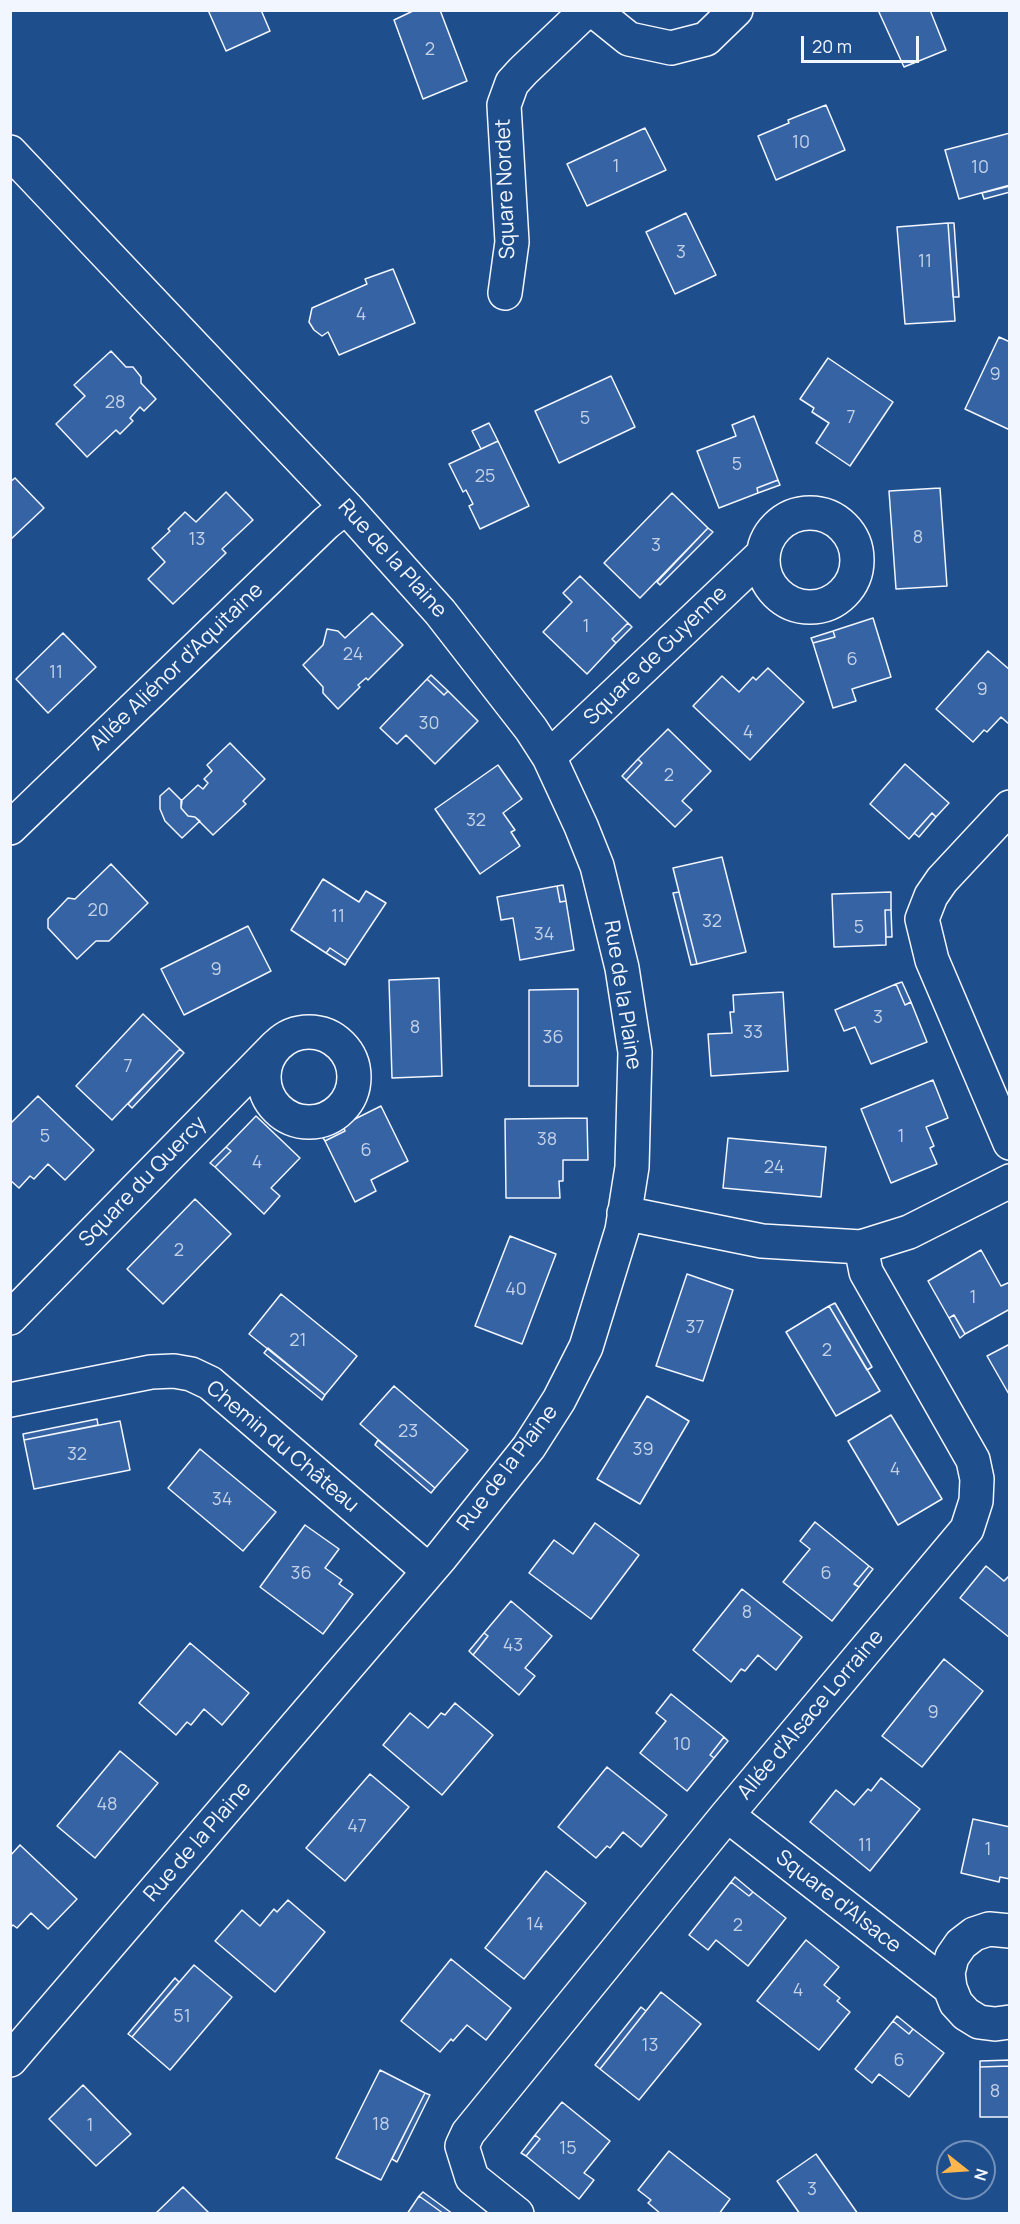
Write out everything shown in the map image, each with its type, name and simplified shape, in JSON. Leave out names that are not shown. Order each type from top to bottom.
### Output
[{"type":"street","name":"Square Nordet","points":[[505,293],[512,242],[504,105],[512,83],[587,10]]},
{"type":"street","points":[[593,10],[629,39],[671,48],[706,39],[736,10]]},
{"type":"street","name":"Rue de la Plaine","points":[[10,152],[345,507],[440,612],[514,707],[549,757],[597,866],[622,968],[634,1052],[632,1167],[622,1230],[586,1347],[559,1400],[529,1447],[429,1571],[10,2060]]},
{"type":"street","name":"Allée Aliénor d'Aquitaine","points":[[10,828],[345,507]]},
{"type":"street","name":"Square de Guyenne","points":[[549,757],[762,555]]},
{"type":"street","points":[[1010,807],[942,880],[931,896],[922,919],[932,960],[1010,1143]]},
{"type":"street","name":"Square du Quercy","points":[[10,1318],[276,1046]]},
{"type":"street","points":[[624,1213],[762,1240],[861,1247],[909,1232],[1010,1181]]},
{"type":"street","name":"Allée d'Alsace Lorraine","points":[[517,2214],[472,2178],[462,2146],[474,2126],[727,1815],[966,1529],[976,1501],[977,1479],[973,1460],[866,1272],[861,1247]]},
{"type":"street","name":"Chemin du Château","points":[[10,1400],[151,1372],[174,1371],[191,1374],[210,1383],[429,1571]]},
{"type":"street","name":"Square d'Alsace","points":[[727,1815],[950,1988],[956,2003],[966,2014],[979,2022],[994,2024],[1010,2022]]},
{"type":"street","points":[[950,1988],[948,1972],[952,1957],[961,1944],[974,1934],[989,1929],[1010,1931]]},
{"type":"building","points":[[208,10],[261,10],[270,31],[226,51]]},
{"type":"building","points":[[415,10],[440,10],[467,81],[423,99],[394,20]]},
{"type":"building","points":[[878,10],[930,10],[946,50],[904,67]]},
{"type":"building","points":[[826,105],[845,150],[776,180],[758,136],[789,123],[788,120]]},
{"type":"building","points":[[645,128],[666,170],[587,206],[567,164]]},
{"type":"building","points":[[1010,133],[1010,185],[959,199],[945,150]]},
{"type":"building","points":[[1010,186],[1010,192],[984,199],[982,193]]},
{"type":"building","points":[[686,213],[716,275],[675,294],[646,232]]},
{"type":"building","points":[[948,223],[954,223],[959,297],[953,297]]},
{"type":"building","points":[[948,223],[955,321],[905,324],[897,227]]},
{"type":"building","points":[[393,269],[415,323],[339,355],[328,332],[322,336],[309,322],[312,308],[367,284],[365,279]]},
{"type":"building","points":[[999,337],[1010,342],[1010,430],[965,409]]},
{"type":"building","points":[[111,351],[126,367],[133,367],[141,377],[141,383],[156,399],[144,411],[140,407],[130,418],[133,421],[120,434],[116,430],[87,457],[56,424],[85,396],[74,385]]},
{"type":"building","points":[[828,358],[893,402],[850,466],[816,443],[829,423],[812,412],[814,408],[800,399]]},
{"type":"building","points":[[611,376],[635,427],[559,463],[535,411]]},
{"type":"building","points":[[754,416],[778,480],[757,488],[758,493],[719,508],[697,451],[736,436],[732,425]]},
{"type":"building","points":[[489,423],[498,441],[481,449],[472,431]]},
{"type":"building","points":[[498,441],[529,506],[480,529],[469,506],[473,504],[466,490],[463,492],[449,464]]},
{"type":"building","points":[[15,478],[44,508],[10,540],[10,482]]},
{"type":"building","points":[[778,480],[780,485],[758,493],[757,488]]},
{"type":"building","points":[[940,488],[947,586],[896,589],[889,491]]},
{"type":"building","points":[[226,492],[253,520],[222,549],[226,553],[173,604],[148,579],[165,562],[152,548],[185,512],[196,522]]},
{"type":"building","points":[[672,493],[708,528],[640,598],[604,563]]},
{"type":"building","points":[[708,528],[713,532],[660,585],[657,582]]},
{"type":"building","points":[[580,576],[628,623],[612,639],[616,643],[587,674],[543,632],[572,602],[563,593]]},
{"type":"building","points":[[372,613],[403,645],[368,680],[366,678],[358,685],[360,687],[338,709],[323,693],[323,687],[303,665],[323,645],[327,629],[338,631],[345,638]]},
{"type":"building","points":[[873,618],[891,677],[852,689],[856,701],[833,708],[813,643],[835,637],[833,631]]},
{"type":"building","points":[[628,623],[632,627],[616,643],[612,639]]},
{"type":"building","points":[[833,631],[835,637],[813,643],[811,638]]},
{"type":"building","points":[[63,633],[96,667],[48,713],[16,679]]},
{"type":"building","points":[[988,651],[1010,670],[1010,725],[1001,717],[987,732],[984,730],[973,742],[936,709]]},
{"type":"building","points":[[768,668],[804,702],[750,760],[693,706],[722,676],[739,692],[753,677],[756,680]]},
{"type":"building","points":[[431,675],[448,691],[444,695],[427,679]]},
{"type":"building","points":[[427,679],[444,695],[448,691],[478,721],[435,764],[406,735],[397,744],[380,728]]},
{"type":"building","points":[[668,729],[711,771],[682,801],[692,810],[675,827],[626,780],[642,763],[638,759]]},
{"type":"building","points":[[230,743],[265,779],[243,801],[246,804],[213,835],[195,817],[188,816],[181,808],[181,801],[198,785],[203,789],[208,783],[204,779],[212,771],[207,765]]},
{"type":"building","points":[[638,759],[642,763],[626,780],[622,776]]},
{"type":"building","points":[[905,764],[949,803],[936,817],[932,813],[909,839],[870,804]]},
{"type":"building","points":[[498,765],[522,799],[503,813],[515,830],[511,832],[520,846],[480,874],[435,809]]},
{"type":"building","points":[[169,788],[182,801],[181,808],[188,816],[200,821],[182,838],[165,821],[160,809],[160,796]]},
{"type":"building","points":[[932,813],[936,817],[919,837],[914,833]]},
{"type":"building","points":[[722,857],[746,952],[697,964],[673,868]]},
{"type":"building","points":[[111,864],[148,903],[109,941],[96,941],[77,959],[48,928],[48,919],[68,898],[75,899]]},
{"type":"building","points":[[323,879],[359,902],[366,891],[386,903],[348,960],[330,948],[326,953],[291,930]]},
{"type":"building","points":[[563,885],[566,901],[560,902],[557,886]]},
{"type":"building","points":[[557,886],[560,902],[566,901],[574,950],[520,960],[513,918],[501,920],[497,897]]},
{"type":"building","points":[[679,892],[697,964],[691,965],[673,893]]},
{"type":"building","points":[[891,892],[891,910],[885,910],[886,945],[834,947],[832,894]]},
{"type":"building","points":[[885,910],[891,910],[892,937],[886,937]]},
{"type":"building","points":[[248,926],[271,971],[184,1015],[161,969]]},
{"type":"building","points":[[330,948],[348,960],[345,965],[326,953]]},
{"type":"building","points":[[439,978],[442,1076],[392,1078],[389,980]]},
{"type":"building","points":[[902,982],[911,1002],[905,1005],[896,984]]},
{"type":"building","points":[[896,984],[905,1005],[911,1002],[927,1042],[871,1064],[855,1027],[844,1031],[835,1010]]},
{"type":"building","points":[[578,989],[578,1086],[529,1086],[529,990]]},
{"type":"building","points":[[783,992],[788,1071],[711,1076],[708,1034],[732,1033],[730,1012],[734,1012],[733,995]]},
{"type":"building","points":[[143,1014],[180,1049],[112,1120],[76,1086]]},
{"type":"building","points":[[180,1049],[184,1053],[132,1108],[128,1104]]},
{"type":"building","points":[[933,1080],[948,1118],[926,1127],[934,1146],[930,1148],[937,1164],[891,1183],[861,1109]]},
{"type":"building","points":[[38,1096],[94,1150],[65,1180],[48,1164],[34,1179],[30,1176],[19,1188],[10,1180],[10,1124]]},
{"type":"building","points":[[381,1106],[408,1161],[371,1180],[376,1191],[355,1202],[325,1141],[345,1131],[343,1125]]},
{"type":"building","points":[[256,1116],[300,1158],[271,1188],[280,1196],[264,1214],[215,1167],[231,1151],[226,1147]]},
{"type":"building","points":[[587,1118],[588,1160],[563,1160],[563,1181],[559,1181],[560,1198],[506,1198],[505,1119]]},
{"type":"building","points":[[343,1125],[345,1131],[325,1141],[322,1136]]},
{"type":"building","points":[[728,1138],[826,1147],[821,1197],[723,1188]]},
{"type":"building","points":[[226,1147],[231,1151],[215,1167],[210,1163]]},
{"type":"building","points":[[195,1199],[231,1234],[163,1304],[127,1269]]},
{"type":"building","points":[[510,1236],[556,1254],[522,1344],[475,1326]]},
{"type":"building","points":[[981,1250],[1001,1286],[1010,1282],[1010,1309],[965,1334],[954,1315],[949,1318],[928,1281]]},
{"type":"building","points":[[687,1274],[733,1290],[703,1381],[656,1366]]},
{"type":"building","points":[[281,1294],[357,1356],[325,1395],[249,1334]]},
{"type":"building","points":[[835,1303],[872,1367],[867,1370],[829,1306]]},
{"type":"building","points":[[829,1306],[880,1391],[836,1416],[786,1332]]},
{"type":"building","points":[[954,1315],[965,1334],[960,1338],[949,1318]]},
{"type":"building","points":[[1010,1344],[1010,1396],[987,1356]]},
{"type":"building","points":[[268,1348],[325,1395],[322,1400],[264,1353]]},
{"type":"building","points":[[394,1386],[468,1450],[435,1488],[360,1424]]},
{"type":"building","points":[[647,1396],[689,1421],[640,1504],[597,1479]]},
{"type":"building","points":[[891,1415],[942,1499],[898,1525],[848,1441]]},
{"type":"building","points":[[97,1419],[98,1425],[24,1440],[23,1434]]},
{"type":"building","points":[[120,1421],[130,1470],[34,1489],[24,1440]]},
{"type":"building","points":[[378,1440],[435,1488],[431,1493],[375,1445]]},
{"type":"building","points":[[200,1449],[276,1512],[243,1551],[168,1488]]},
{"type":"building","points":[[815,1522],[869,1566],[854,1584],[859,1587],[832,1621],[783,1582],[810,1549],[800,1541]]},
{"type":"building","points":[[595,1523],[639,1555],[591,1619],[529,1573],[554,1540],[573,1554]]},
{"type":"building","points":[[305,1525],[339,1549],[325,1568],[342,1580],[339,1584],[353,1594],[323,1634],[260,1587]]},
{"type":"building","points":[[869,1566],[873,1569],[859,1587],[854,1584]]},
{"type":"building","points":[[986,1566],[1004,1581],[1010,1575],[1010,1638],[960,1598]]},
{"type":"building","points":[[742,1589],[802,1637],[776,1670],[758,1655],[745,1671],[741,1669],[731,1682],[693,1650]]},
{"type":"building","points":[[511,1601],[552,1636],[525,1668],[535,1676],[519,1695],[473,1655],[488,1636],[484,1633]]},
{"type":"building","points":[[484,1633],[488,1636],[473,1655],[469,1651]]},
{"type":"building","points":[[190,1643],[249,1693],[222,1725],[204,1709],[191,1725],[187,1722],[176,1735],[139,1703]]},
{"type":"building","points":[[944,1659],[983,1691],[922,1767],[882,1736]]},
{"type":"building","points":[[671,1694],[724,1737],[710,1755],[714,1758],[687,1791],[640,1753],[666,1721],[656,1713]]},
{"type":"building","points":[[455,1703],[493,1735],[442,1795],[383,1745],[410,1713],[428,1728],[441,1713],[445,1715]]},
{"type":"building","points":[[724,1737],[728,1741],[714,1758],[710,1755]]},
{"type":"building","points":[[120,1751],[158,1783],[95,1858],[57,1826]]},
{"type":"building","points":[[607,1767],[667,1815],[641,1847],[623,1832],[610,1848],[607,1846],[596,1858],[558,1827]]},
{"type":"building","points":[[370,1774],[409,1807],[345,1881],[306,1848]]},
{"type":"building","points":[[881,1778],[920,1809],[870,1871],[810,1822],[836,1790],[854,1805],[868,1789],[871,1791]]},
{"type":"building","points":[[973,1819],[1010,1827],[1010,1879],[1000,1877],[999,1882],[961,1873]]},
{"type":"building","points":[[20,1845],[77,1899],[48,1929],[31,1913],[17,1928],[13,1925],[10,1928],[10,1856]]},
{"type":"building","points":[[546,1871],[586,1903],[524,1979],[485,1948]]},
{"type":"building","points":[[735,1877],[753,1892],[749,1896],[731,1882]]},
{"type":"building","points":[[731,1882],[749,1896],[753,1892],[786,1918],[748,1966],[716,1940],[708,1950],[689,1935]]},
{"type":"building","points":[[288,1900],[325,1932],[275,1992],[215,1941],[242,1910],[260,1926],[274,1909],[277,1912]]},
{"type":"building","points":[[806,1940],[839,1967],[824,1985],[840,1998],[837,2001],[850,2012],[819,2050],[757,2001]]},
{"type":"building","points":[[451,1959],[511,2008],[486,2040],[467,2025],[440,2052],[401,2021]]},
{"type":"building","points":[[194,1965],[232,1997],[170,2070],[132,2037]]},
{"type":"building","points":[[175,1978],[179,1982],[132,2037],[128,2034]]},
{"type":"building","points":[[661,1992],[701,2024],[639,2100],[600,2069]]},
{"type":"building","points":[[641,2007],[646,2011],[600,2069],[595,2065]]},
{"type":"building","points":[[897,2016],[913,2029],[909,2034],[893,2021]]},
{"type":"building","points":[[893,2021],[909,2034],[913,2029],[944,2053],[909,2097],[879,2074],[872,2083],[855,2069]]},
{"type":"building","points":[[1010,2060],[1010,2066],[980,2067],[980,2061]]},
{"type":"building","points":[[1010,2066],[1010,2117],[980,2117],[980,2067]]},
{"type":"building","points":[[380,2070],[425,2093],[381,2180],[336,2158]]},
{"type":"building","points":[[83,2085],[131,2134],[96,2166],[49,2119]]},
{"type":"building","points":[[425,2093],[430,2095],[397,2162],[392,2159]]},
{"type":"building","points":[[562,2102],[610,2141],[584,2173],[594,2180],[579,2199],[526,2156],[540,2139],[535,2135]]},
{"type":"building","points":[[535,2135],[540,2139],[526,2156],[521,2153]]},
{"type":"building","points":[[669,2151],[730,2199],[719,2214],[661,2214],[648,2203],[651,2200],[638,2190]]},
{"type":"building","points":[[816,2154],[858,2214],[800,2214],[777,2181]]},
{"type":"building","points":[[183,2187],[210,2214],[155,2214]]},
{"type":"building","points":[[423,2192],[453,2214],[444,2214],[419,2196]]},
{"type":"building","points":[[419,2196],[444,2214],[407,2214]]}]
